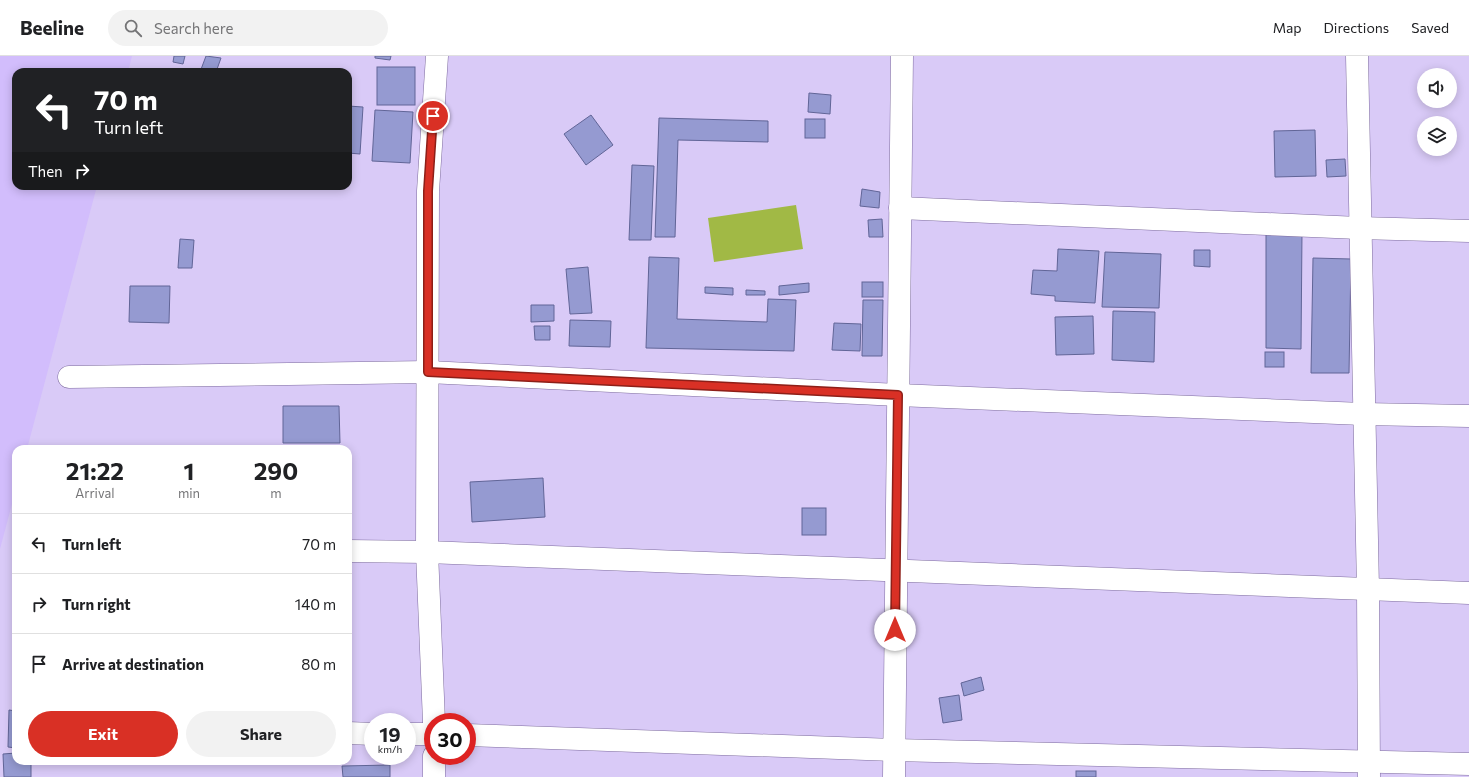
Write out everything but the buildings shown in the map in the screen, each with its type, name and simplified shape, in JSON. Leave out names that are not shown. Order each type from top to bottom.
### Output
[{"type":"street","points":[[434,713],[427,552],[428,191],[436,56]]},
{"type":"street","points":[[894,777],[902,56]]},
{"type":"street","points":[[1357,56],[1359,228],[1368,589],[1369,769]]},
{"type":"street","points":[[900,208],[1359,228],[1469,230]]},
{"type":"street","points":[[69,377],[428,372],[898,395],[1363,414],[1469,416]]},
{"type":"street","points":[[352,552],[427,552],[1469,593]]},
{"type":"street","points":[[352,734],[364,734]]},
{"type":"street","points":[[476,735],[1369,769],[1469,764]]},
{"type":"street","points":[[434,765],[434,777]]},
{"type":"shaded area","points":[[0,56],[132,56],[129,68],[12,68],[12,190],[96,190],[28,445],[12,445],[12,504],[0,549]]},
{"type":"green space","points":[[796,205],[803,249],[714,262],[708,218]]},
{"type":"route","points":[[433,116],[428,191],[428,372],[898,395],[895,630]]}]
